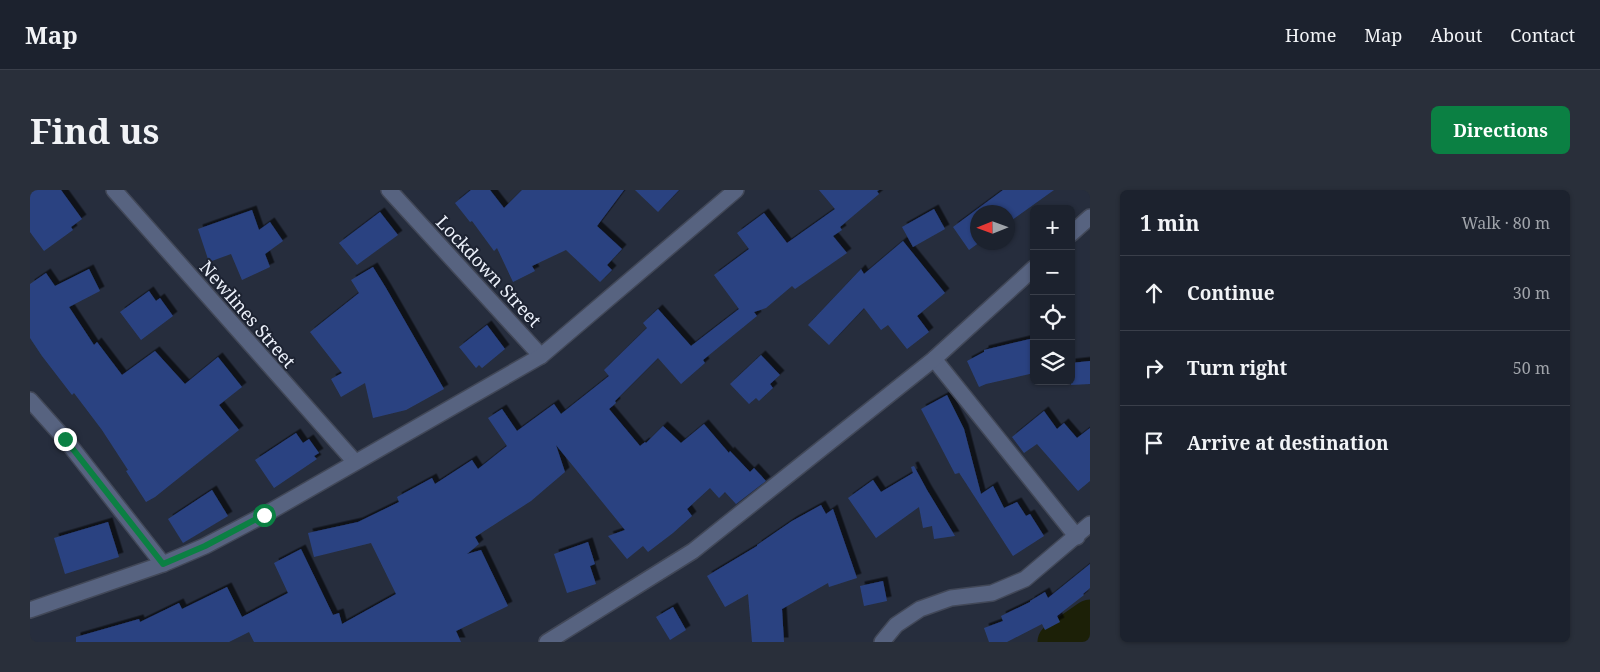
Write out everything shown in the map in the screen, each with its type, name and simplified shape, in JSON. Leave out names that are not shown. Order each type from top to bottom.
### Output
[{"type":"street","name":"Newlines Street","points":[[114,190],[355,462]]},
{"type":"street","points":[[30,610],[163,564],[205,546],[264,515],[541,356],[736,190]]},
{"type":"street","name":"Lockdown Street","points":[[393,191],[541,356]]},
{"type":"street","points":[[1075,230],[1090,217]]},
{"type":"street","points":[[547,642],[693,551],[934,359],[1030,272]]},
{"type":"street","points":[[934,359],[1076,536]]},
{"type":"street","points":[[30,400],[65,439],[163,564]]},
{"type":"street","points":[[882,642],[896,625],[920,610],[951,598],[992,593],[1025,579],[1090,524]]},
{"type":"building","points":[[30,190],[61,190],[82,219],[71,227],[73,230],[44,251],[30,232]]},
{"type":"building","points":[[471,190],[490,190],[504,208],[522,190],[624,190],[597,226],[622,249],[607,265],[612,270],[600,282],[566,250],[532,266],[535,271],[513,282],[497,248],[494,251],[472,221],[470,222],[455,203]]},
{"type":"building","points":[[635,190],[679,190],[658,212]]},
{"type":"building","points":[[819,190],[879,190],[877,191],[879,194],[840,227],[842,230],[833,236],[847,253],[795,289],[792,286],[766,308],[754,312],[757,316],[703,360],[705,363],[681,384],[658,358],[609,409],[640,446],[646,443],[663,426],[681,443],[704,424],[729,453],[730,451],[750,472],[754,468],[766,481],[736,504],[725,492],[719,498],[710,488],[687,509],[692,516],[673,533],[648,552],[643,546],[627,559],[608,536],[625,530],[556,445],[565,472],[531,501],[475,537],[479,544],[467,554],[481,550],[508,606],[456,631],[461,642],[254,642],[249,632],[229,642],[76,642],[76,637],[139,619],[140,622],[179,603],[182,609],[227,587],[242,617],[288,593],[274,563],[301,549],[333,615],[339,613],[342,624],[396,594],[371,543],[314,557],[308,533],[358,522],[399,502],[397,497],[432,478],[435,484],[472,460],[478,469],[507,446],[488,418],[502,409],[517,431],[554,404],[561,414],[609,376],[604,370],[647,328],[643,323],[658,309],[691,346],[739,309],[714,275],[749,249],[737,233],[764,213],[787,243],[835,209]]},
{"type":"building","points":[[1003,190],[1054,190],[1033,205],[1030,205],[1030,207],[1015,218],[1015,205],[983,205]]},
{"type":"building","points":[[934,209],[945,229],[913,247],[902,227]]},
{"type":"building","points":[[252,210],[259,230],[270,222],[283,241],[265,254],[270,267],[242,280],[231,254],[209,262],[198,229]]},
{"type":"building","points":[[380,212],[398,235],[357,265],[339,243]]},
{"type":"building","points":[[970,214],[970,249],[969,250],[953,227]]},
{"type":"building","points":[[903,241],[945,293],[917,316],[929,332],[907,349],[888,325],[881,330],[864,308],[829,345],[808,325],[861,269],[864,274]]},
{"type":"building","points":[[373,267],[444,389],[406,410],[373,418],[365,383],[341,397],[331,379],[342,373],[310,332],[359,293],[351,280]]},
{"type":"building","points":[[89,269],[100,291],[69,307],[94,345],[97,342],[122,375],[155,351],[185,384],[218,357],[242,387],[219,405],[239,430],[155,497],[146,502],[102,430],[74,393],[72,395],[30,338],[30,284],[46,273],[55,286]]},
{"type":"building","points":[[149,291],[156,301],[160,298],[173,316],[141,340],[120,312]]},
{"type":"building","points":[[487,325],[505,349],[482,368],[479,365],[476,368],[459,347]]},
{"type":"building","points":[[1030,339],[1030,374],[979,387],[967,361],[984,352],[984,350]]},
{"type":"building","points":[[761,355],[780,375],[770,384],[773,388],[759,401],[756,398],[749,404],[730,384]]},
{"type":"building","points":[[1090,361],[1090,384],[1075,385],[1075,363]]},
{"type":"building","points":[[947,395],[964,429],[981,494],[993,486],[1004,508],[1017,502],[1026,516],[1030,514],[1044,536],[1013,556],[958,471],[959,473],[955,474],[921,409]]},
{"type":"building","points":[[1044,411],[1057,429],[1064,423],[1077,438],[1090,428],[1090,481],[1078,491],[1037,444],[1024,453],[1012,437]]},
{"type":"building","points":[[296,433],[303,443],[309,439],[319,453],[314,456],[317,459],[274,488],[255,460]]},
{"type":"building","points":[[914,466],[955,536],[934,539],[932,526],[923,528],[919,507],[876,538],[848,498],[873,480],[881,492],[913,473],[911,467]]},
{"type":"building","points":[[212,490],[228,516],[183,543],[168,519]]},
{"type":"building","points":[[821,505],[826,514],[833,509],[857,578],[829,587],[828,583],[782,609],[784,642],[752,642],[748,594],[725,607],[707,576],[757,546],[792,521]]},
{"type":"building","points":[[108,522],[119,557],[65,574],[54,538]]},
{"type":"building","points":[[588,542],[595,564],[590,566],[596,584],[567,593],[554,554]]},
{"type":"building","points":[[1090,564],[1090,588],[1057,616],[1060,622],[1045,630],[1042,624],[1007,642],[989,642],[984,628],[1003,621],[1001,616],[1030,602],[1045,592],[1048,598]]},
{"type":"building","points":[[883,581],[887,601],[864,606],[860,586]]},
{"type":"building","points":[[673,607],[686,630],[670,640],[656,617]]},
{"type":"waterway","points":[[1057,642],[1090,619]]},
{"type":"route","points":[[65,439],[163,564],[205,546],[264,515]]}]
